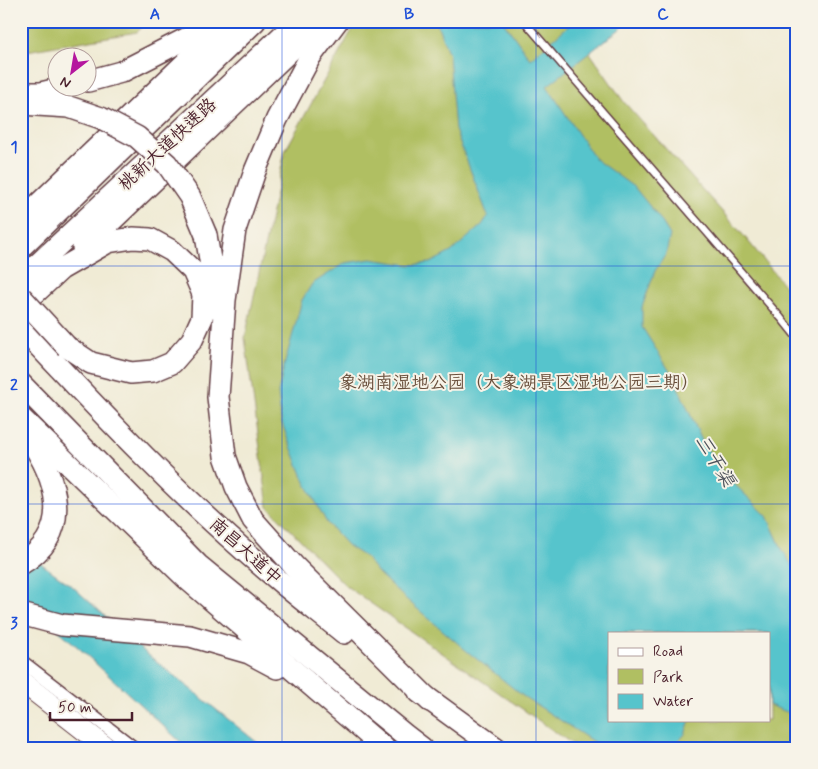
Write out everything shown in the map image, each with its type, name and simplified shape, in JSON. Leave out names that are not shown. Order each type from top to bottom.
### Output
[{"type":"highway","points":[[98,78],[121,72],[217,21]]},
{"type":"highway","points":[[21,221],[229,21]]},
{"type":"highway","name":"桃新大道快速路","points":[[21,247],[255,21]]},
{"type":"highway","name":"桃新大道快速路","points":[[29,273],[298,21]]},
{"type":"highway","points":[[21,306],[321,21]]},
{"type":"highway","points":[[218,397],[224,300],[235,230],[255,171],[278,119],[310,58],[337,21]]},
{"type":"highway","points":[[21,93],[48,91]]},
{"type":"highway","points":[[21,104],[69,107],[101,118],[137,137],[172,170],[190,197],[206,235],[212,278],[218,397],[225,456],[236,487],[252,520],[294,566],[430,701]]},
{"type":"highway","points":[[21,297],[59,353],[110,369],[131,373],[153,371],[172,363],[192,340],[202,318],[203,294],[193,271],[172,251],[150,239],[133,238],[108,242],[61,269]]},
{"type":"highway","name":"南昌大道中","points":[[21,327],[59,353],[128,440],[205,514],[276,578],[430,701],[496,748]]},
{"type":"highway","points":[[22,385],[198,565],[422,748]]},
{"type":"highway","points":[[21,418],[186,578],[383,748]]},
{"type":"highway","points":[[21,426],[39,452],[53,484],[57,508],[47,539],[35,556],[21,564]]},
{"type":"highway","points":[[21,614],[62,625],[190,636],[249,652],[292,676],[383,748]]},
{"type":"main road","points":[[21,681],[107,748]]},
{"type":"street","points":[[21,661],[134,748]]},
{"type":"lane","points":[[524,21],[797,338]]},
{"type":"green space","points":[[21,21],[149,21],[137,32],[21,52]]},
{"type":"green space","name":"象湖南湿地公园（大象湖景区湿地公园三期）","points":[[357,21],[568,21],[624,102],[744,236],[797,301],[797,748],[578,748],[346,586],[268,507],[245,338],[285,151]]},
{"type":"water","name":"象湖南湿地公园（大象湖景区湿地公园三期）","points":[[436,21],[503,21],[530,59],[574,21],[630,21],[547,86],[595,159],[635,188],[660,219],[670,235],[666,254],[655,271],[642,307],[642,327],[674,378],[703,443],[725,475],[767,516],[783,551],[797,573],[797,716],[770,705],[770,632],[608,632],[608,722],[689,722],[685,734],[672,748],[603,748],[523,696],[406,599],[379,574],[365,557],[348,546],[327,523],[305,482],[281,420],[278,393],[302,300],[312,284],[345,263],[371,259],[411,265],[430,263],[451,252],[482,225],[488,216],[455,130],[449,55]]},
{"type":"water","points":[[21,549],[72,586],[147,654],[264,748],[187,748],[79,648],[21,598]]},
{"type":"water label","name":"三干渠","points":[[716,460]]}]
